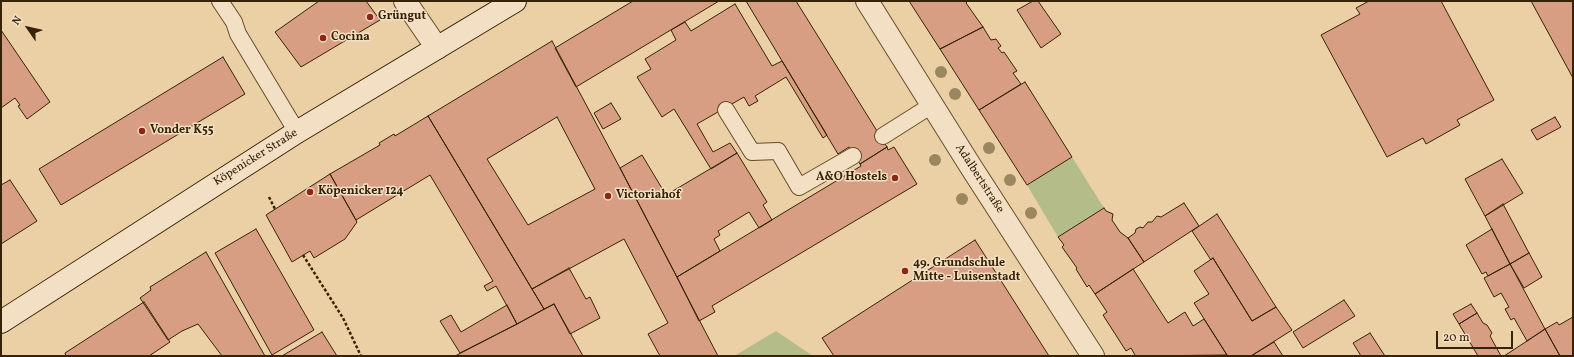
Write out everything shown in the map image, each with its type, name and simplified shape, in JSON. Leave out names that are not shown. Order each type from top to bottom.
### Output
[{"type":"main road","points":[[405,1],[437,48]]},
{"type":"main road","name":"Köpenicker Straße","points":[[1,322],[298,132],[515,1]]},
{"type":"main road","name":"Adalbertstraße","points":[[866,1],[1093,356]]},
{"type":"lane","points":[[220,1],[234,22],[238,34],[298,132]]},
{"type":"lane","points":[[883,136],[932,105]]},
{"type":"lane","points":[[726,110],[752,152],[778,151],[799,187],[853,156]]},
{"type":"path","points":[[269,198],[275,209]]},
{"type":"path","points":[[303,255],[343,318],[361,356]]},
{"type":"green space","points":[[1072,157],[1104,208],[1058,237],[1027,185]]},
{"type":"green space","points":[[776,331],[813,356],[734,356]]},
{"type":"building","points":[[319,1],[366,1],[380,20],[301,67],[275,32]]},
{"type":"building","points":[[633,1],[719,1],[576,87],[555,48]]},
{"type":"building","points":[[746,1],[796,1],[887,147],[860,164],[849,147],[838,154]]},
{"type":"building","points":[[909,1],[968,1],[966,3],[983,27],[940,49]]},
{"type":"building","points":[[1033,1],[1038,1],[1061,34],[1041,48],[1017,10]]},
{"type":"building","points":[[1369,1],[1441,1],[1494,100],[1457,120],[1460,125],[1426,144],[1423,138],[1387,157],[1321,35],[1360,14],[1356,8]]},
{"type":"building","points":[[1531,1],[1573,1],[1573,78]]},
{"type":"building","points":[[735,4],[772,66],[782,61],[827,135],[823,138],[786,77],[755,96],[758,101],[749,106],[744,97],[697,124],[713,152],[730,143],[737,153],[711,169],[674,109],[662,117],[637,77],[651,69],[645,59],[676,40],[671,30],[685,22],[691,31]]},
{"type":"building","points":[[983,27],[991,40],[996,39],[1001,46],[998,48],[1002,53],[1004,52],[1017,71],[1013,73],[1021,84],[979,110],[940,49]]},
{"type":"building","points":[[1,30],[50,102],[27,119],[18,106],[20,105],[15,98],[1,108]]},
{"type":"building","name":"Victoriahof","points":[[552,41],[718,356],[660,356],[648,334],[668,323],[624,239],[532,289],[428,116]],"holes":[[[557,117],[595,189],[528,225],[487,159]]]},
{"type":"building","name":"Vonder K55","points":[[223,57],[245,94],[61,205],[39,169]]},
{"type":"building","points":[[1025,82],[1072,157],[1027,185],[979,110]]},
{"type":"building","points":[[611,103],[621,119],[603,129],[594,113]]},
{"type":"building","points":[[428,116],[544,309],[517,324],[496,286],[487,291],[484,286],[493,281],[430,175],[356,220],[330,174],[380,145],[379,143],[394,134],[395,136]]},
{"type":"building","points":[[1555,117],[1561,127],[1537,140],[1531,130]]},
{"type":"building","points":[[887,147],[888,150],[894,147],[917,184],[712,306],[715,312],[699,321],[677,277],[861,166],[860,164]]},
{"type":"building","points":[[737,153],[767,202],[763,205],[772,220],[759,228],[749,212],[718,231],[720,235],[714,239],[720,251],[677,277],[620,168],[642,155],[666,195]]},
{"type":"building","points":[[1502,159],[1523,193],[1485,216],[1465,179]]},
{"type":"building","points":[[330,174],[357,222],[345,239],[314,258],[310,251],[292,262],[266,215]]},
{"type":"building","points":[[10,180],[37,221],[1,244],[1,185]]},
{"type":"building","points":[[1184,203],[1199,226],[1144,262],[1128,238],[1135,233],[1136,229],[1140,227],[1143,228],[1148,222],[1152,222],[1157,216],[1161,217]]},
{"type":"building","points":[[1503,204],[1529,253],[1510,264],[1485,216]]},
{"type":"building","points":[[1104,208],[1106,211],[1113,214],[1112,220],[1120,232],[1128,238],[1144,262],[1095,294],[1089,285],[1087,287],[1076,269],[1077,268],[1062,247],[1064,245],[1058,237]]},
{"type":"building","points":[[1217,214],[1276,307],[1252,321],[1213,258],[1211,260],[1192,231]]},
{"type":"building","points":[[256,229],[314,330],[272,355],[215,253]]},
{"type":"building","points":[[1492,229],[1510,264],[1488,276],[1486,272],[1482,274],[1466,245]]},
{"type":"building","points":[[975,240],[1049,356],[834,356],[822,338]]},
{"type":"building","points":[[206,252],[265,356],[222,356],[198,324],[182,331],[168,340],[140,298],[151,290],[150,287]]},
{"type":"building","points":[[1529,253],[1542,277],[1524,288],[1510,264]]},
{"type":"building","points":[[1213,258],[1252,321],[1276,307],[1292,330],[1251,356],[1226,356],[1227,355],[1194,303],[1209,294],[1194,271]]},
{"type":"building","points":[[1510,264],[1545,329],[1527,341],[1514,318],[1511,320],[1505,309],[1509,307],[1501,293],[1494,297],[1484,278]]},
{"type":"building","points":[[569,268],[586,299],[590,297],[600,318],[570,334],[554,304],[544,309],[532,289]]},
{"type":"building","points":[[1133,269],[1168,323],[1185,312],[1193,326],[1204,319],[1227,355],[1134,356],[1135,355],[1131,348],[1126,351],[1103,315],[1107,312],[1095,294]]},
{"type":"building","points":[[1344,300],[1355,316],[1303,348],[1293,332]]},
{"type":"building","points":[[144,302],[170,342],[149,356],[66,356],[65,353]]},
{"type":"building","points":[[554,304],[583,356],[455,356],[517,324]]},
{"type":"building","points":[[1471,304],[1477,313],[1459,324],[1453,314]]},
{"type":"building","points":[[507,305],[517,324],[460,353],[440,321],[451,315],[461,332]]},
{"type":"building","points":[[1477,313],[1492,333],[1490,336],[1501,356],[1478,356],[1459,324]]},
{"type":"building","points":[[1573,317],[1573,356],[1560,356],[1545,329],[1557,322],[1559,325]]},
{"type":"building","points":[[1545,329],[1560,356],[1504,356],[1527,341]]},
{"type":"building","points":[[322,332],[337,356],[282,356]]},
{"type":"building","points":[[1370,333],[1385,356],[1361,356],[1353,343]]},
{"type":"building","points":[[1274,342],[1283,356],[1251,356]]},
{"type":"place","name":"Grüngut","points":[[370,17]]},
{"type":"place","name":"Cocina","points":[[323,38]]},
{"type":"place","name":"Vonder K55","points":[[142,131]]},
{"type":"place","name":"A&O Hostels","points":[[895,178]]},
{"type":"place","name":"Köpenicker 124","points":[[310,192]]},
{"type":"place","name":"Victoriahof","points":[[608,196]]},
{"type":"place","name":"49. Grundschule Mitte - Luisenstadt","points":[[905,271]]}]
